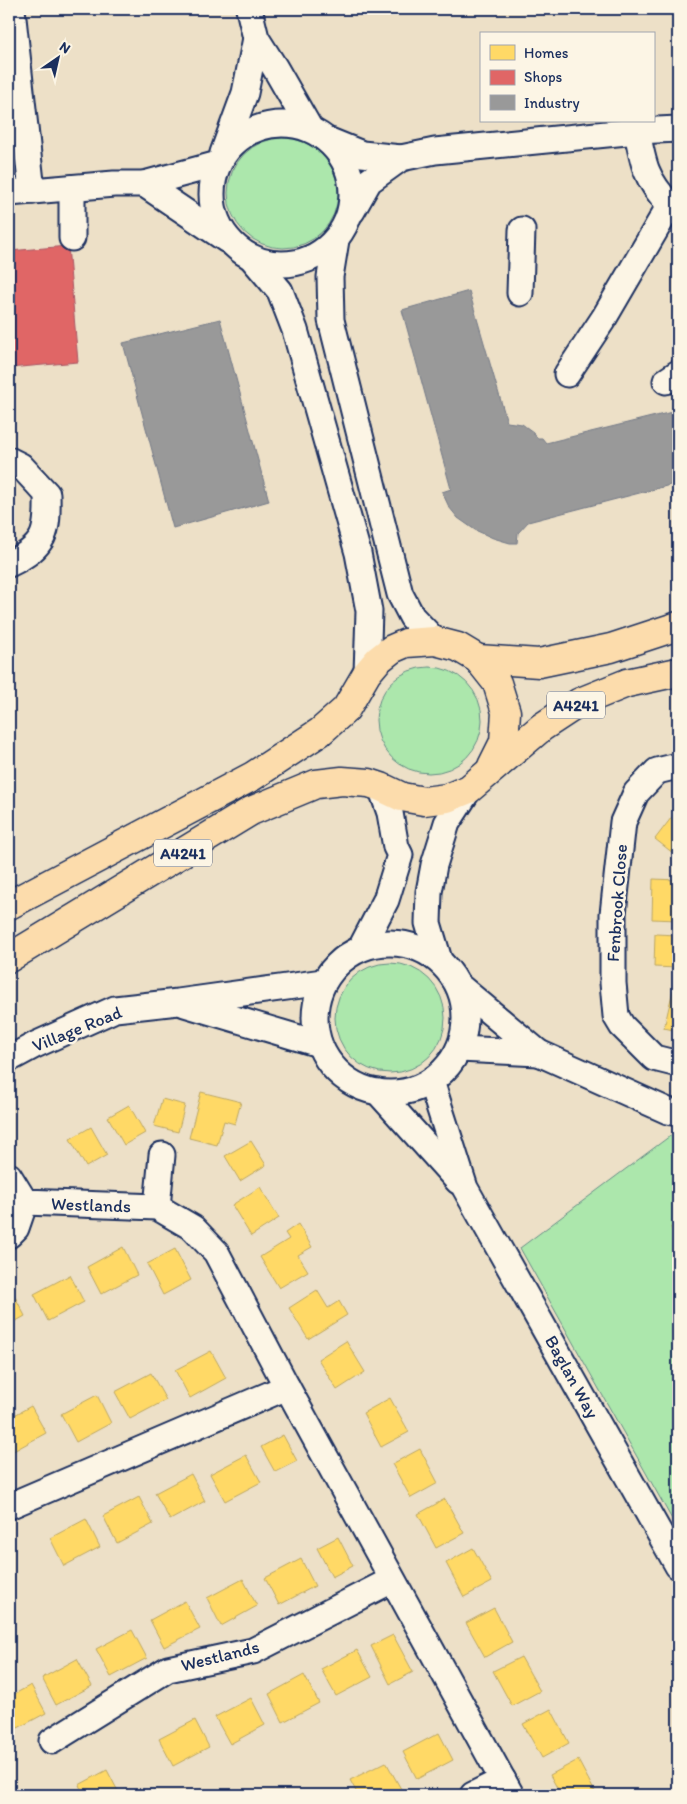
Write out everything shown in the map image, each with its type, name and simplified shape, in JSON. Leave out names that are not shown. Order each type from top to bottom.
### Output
[{"type":"main road","name":"A4241","points":[[478,659],[540,663],[611,648],[678,626]]},
{"type":"main road","name":"A4241","points":[[9,905],[253,776],[320,732],[346,708],[378,660],[392,649],[406,643],[435,641],[458,647],[478,659],[497,683],[506,712],[504,742],[490,770]]},
{"type":"main road","name":"A4241","points":[[9,958],[251,811],[316,784],[342,781],[369,783],[402,797],[424,801],[447,798],[469,789],[542,727],[580,702],[627,683],[678,672]]},
{"type":"street","points":[[12,9],[20,192],[114,184],[144,184],[220,161],[238,139],[260,127],[285,123],[319,134],[362,154],[401,158],[435,151],[637,131],[678,130]]},
{"type":"street","points":[[249,9],[256,38],[275,68],[319,134],[346,162],[353,190],[349,218]]},
{"type":"street","points":[[256,38],[245,93],[220,161],[212,192],[215,211],[217,221],[280,291],[296,330],[358,553],[369,611],[367,674]]},
{"type":"street","points":[[567,374],[604,318],[670,205],[657,191],[646,172],[637,131]]},
{"type":"street","points":[[144,184],[243,251],[274,264],[297,263],[318,255],[336,240],[369,181],[401,158]]},
{"type":"street","points":[[72,188],[72,238]]},
{"type":"street","points":[[520,293],[522,230]]},
{"type":"street","points":[[336,240],[330,277],[331,320],[400,594],[412,617],[435,641]]},
{"type":"street","points":[[9,460],[21,466],[48,494],[48,520],[43,538],[24,556],[9,564]]},
{"type":"street","name":"Fenbrook Close","points":[[678,766],[657,771],[636,793],[623,822],[613,914],[613,983],[616,1016],[622,1026],[654,1058],[678,1064]]},
{"type":"street","points":[[360,948],[386,900],[400,855],[396,847],[390,813],[381,787]]},
{"type":"street","points":[[439,960],[428,923],[428,892],[447,824],[469,789]]},
{"type":"street","points":[[381,942],[402,943],[422,949],[439,960],[450,972],[458,986],[465,1007],[465,1028],[459,1048],[447,1067],[431,1081],[414,1089],[378,1092],[359,1086],[342,1076],[328,1061],[319,1044],[314,1023],[316,1001],[323,982],[339,961],[360,948],[381,942]]},
{"type":"street","name":"Village Road","points":[[9,1059],[34,1045],[115,1009],[323,982]]},
{"type":"street","points":[[458,986],[539,1053],[668,1111],[678,1113]]},
{"type":"street","name":"Village Road","points":[[178,1002],[319,1044]]},
{"type":"street","points":[[459,1048],[539,1053]]},
{"type":"street","name":"Baglan Way","points":[[431,1081],[465,1188],[678,1566]]},
{"type":"street","name":"Baglan Way","points":[[378,1092],[465,1188]]},
{"type":"street","name":"Westlands","points":[[157,1207],[162,1155]]},
{"type":"street","name":"Westlands","points":[[9,1176],[25,1202]]},
{"type":"street","name":"Westlands","points":[[25,1202],[157,1207],[193,1228],[216,1252],[287,1388],[507,1788],[473,1795]]},
{"type":"street","name":"Westlands","points":[[9,1235],[16,1228],[25,1202]]},
{"type":"street","points":[[9,1506],[287,1388]]},
{"type":"street","name":"Westlands","points":[[52,1741],[168,1669],[254,1651],[392,1580]]},
{"type":"green space","points":[[283,138],[304,142],[322,154],[334,172],[338,193],[334,214],[322,232],[304,244],[283,248],[262,244],[244,232],[232,214],[228,193],[232,172],[244,154],[262,142]]},
{"type":"green space","points":[[429,667],[449,671],[467,682],[478,700],[482,720],[478,740],[467,758],[449,769],[429,773],[409,769],[391,758],[380,740],[376,720],[380,700],[391,682],[409,671]]},
{"type":"green space","points":[[390,963],[411,967],[429,979],[441,997],[445,1018],[441,1039],[429,1057],[411,1069],[390,1073],[369,1069],[351,1057],[339,1039],[335,1018],[339,997],[351,979],[369,967]]},
{"type":"green space","points":[[678,1130],[678,1530],[520,1248]]},
{"type":"building: Homes","points":[[678,809],[678,857],[655,839]]},
{"type":"building: Homes","points":[[653,879],[678,880],[678,920],[652,919]]},
{"type":"building: Homes","points":[[655,934],[678,935],[678,968],[654,967]]},
{"type":"building: Homes","points":[[673,990],[678,991],[678,1031],[664,1028]]},
{"type":"building: Homes","points":[[201,1092],[241,1102],[235,1124],[224,1121],[217,1145],[189,1138]]},
{"type":"building: Homes","points":[[162,1099],[185,1105],[178,1132],[154,1126]]},
{"type":"building: Homes","points":[[129,1105],[145,1133],[124,1145],[108,1117]]},
{"type":"building: Homes","points":[[91,1127],[107,1155],[86,1167],[70,1139]]},
{"type":"building: Homes","points":[[251,1141],[266,1165],[240,1181],[225,1156]]},
{"type":"building: Homes","points":[[260,1187],[279,1218],[251,1236],[232,1205]]},
{"type":"building: Homes","points":[[298,1224],[312,1247],[298,1255],[308,1271],[279,1288],[260,1257],[289,1239],[285,1233]]},
{"type":"building: Homes","points":[[678,1225],[678,1251],[671,1227]]},
{"type":"building: Homes","points":[[123,1247],[137,1275],[101,1294],[87,1267]]},
{"type":"building: Homes","points":[[175,1249],[191,1280],[163,1295],[147,1264]]},
{"type":"building: Homes","points":[[70,1275],[84,1302],[48,1321],[34,1294]]},
{"type":"building: Homes","points":[[11,1289],[25,1316],[9,1325],[9,1290]]},
{"type":"building: Homes","points":[[317,1290],[328,1308],[339,1301],[347,1315],[308,1339],[289,1308]]},
{"type":"building: Homes","points":[[346,1341],[365,1372],[337,1390],[318,1359]]},
{"type":"building: Homes","points":[[211,1351],[226,1378],[190,1398],[175,1370]]},
{"type":"building: Homes","points":[[151,1373],[166,1400],[130,1419],[115,1392]]},
{"type":"building: Homes","points":[[97,1395],[111,1423],[76,1442],[61,1414]]},
{"type":"building: Homes","points":[[390,1398],[409,1432],[381,1447],[363,1413]]},
{"type":"building: Homes","points":[[31,1406],[46,1433],[10,1453],[9,1418]]},
{"type":"building: Homes","points":[[283,1435],[297,1461],[275,1472],[261,1447]]},
{"type":"building: Homes","points":[[420,1449],[438,1483],[411,1498],[392,1464]]},
{"type":"building: Homes","points":[[246,1455],[261,1482],[225,1501],[210,1474]]},
{"type":"building: Homes","points":[[191,1474],[205,1501],[170,1520],[155,1493]]},
{"type":"building: Homes","points":[[139,1497],[153,1524],[117,1543],[103,1516]]},
{"type":"building: Homes","points":[[445,1499],[464,1533],[436,1548],[418,1514]]},
{"type":"building: Homes","points":[[86,1519],[100,1547],[64,1566],[50,1538]]},
{"type":"building: Homes","points":[[338,1537],[353,1566],[332,1577],[317,1548]]},
{"type":"building: Homes","points":[[473,1548],[492,1582],[464,1597],[446,1563]]},
{"type":"building: Homes","points":[[301,1559],[315,1586],[279,1605],[265,1578]]},
{"type":"building: Homes","points":[[243,1579],[257,1606],[221,1626],[207,1598]]},
{"type":"building: Homes","points":[[185,1601],[200,1629],[164,1647],[150,1620]]},
{"type":"building: Homes","points":[[494,1608],[512,1642],[485,1657],[466,1623]]},
{"type":"building: Homes","points":[[132,1630],[147,1658],[111,1677],[96,1649]]},
{"type":"building: Homes","points":[[393,1635],[413,1672],[390,1684],[371,1646]]},
{"type":"building: Homes","points":[[357,1650],[372,1677],[336,1696],[321,1669]]},
{"type":"building: Homes","points":[[521,1657],[540,1691],[512,1706],[493,1671]]},
{"type":"building: Homes","points":[[77,1659],[92,1686],[56,1705],[42,1678]]},
{"type":"building: Homes","points":[[304,1675],[319,1703],[283,1722],[269,1694]]},
{"type":"building: Homes","points":[[31,1685],[46,1713],[18,1728],[9,1711],[9,1697]]},
{"type":"building: Homes","points":[[251,1698],[265,1725],[230,1744],[215,1717]]},
{"type":"building: Homes","points":[[551,1709],[569,1743],[542,1758],[523,1724]]},
{"type":"building: Homes","points":[[195,1720],[209,1747],[173,1766],[159,1739]]},
{"type":"building: Homes","points":[[439,1733],[453,1760],[417,1779],[403,1752]]},
{"type":"building: Homes","points":[[578,1760],[596,1794],[561,1795],[550,1775]]},
{"type":"building: Homes","points":[[386,1762],[401,1789],[388,1795],[358,1795],[350,1780]]},
{"type":"building: Homes","points":[[107,1770],[120,1795],[84,1795],[79,1785]]},
{"type":"building: Shops","points":[[68,246],[78,362],[9,368],[9,251]]},
{"type":"building: Industry","points":[[469,291],[507,422],[522,424],[533,432],[537,438],[542,438],[546,443],[676,411],[678,417],[678,483],[528,522],[518,533],[517,543],[493,538],[475,530],[458,518],[449,507],[442,492],[451,489],[402,310]]},
{"type":"building: Industry","points":[[220,319],[269,501],[173,528],[123,343]]}]
